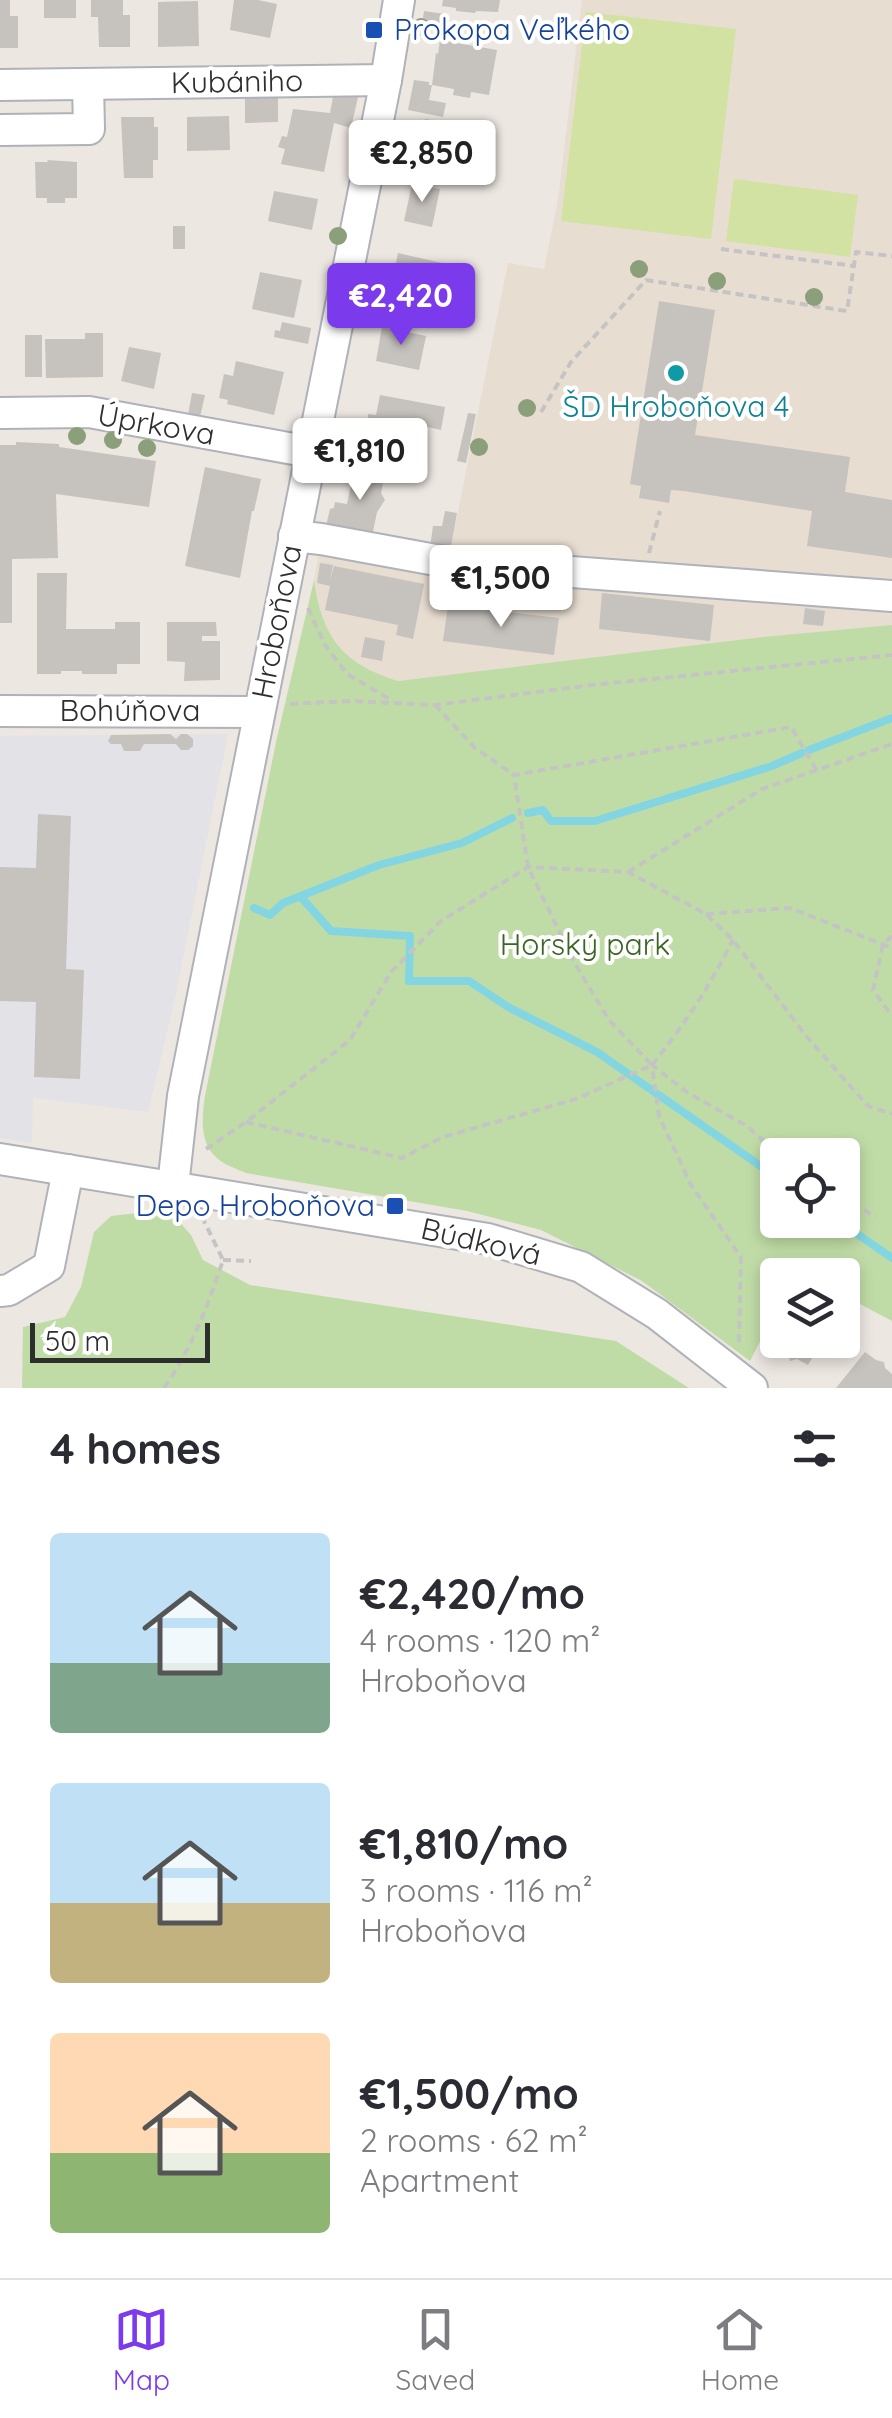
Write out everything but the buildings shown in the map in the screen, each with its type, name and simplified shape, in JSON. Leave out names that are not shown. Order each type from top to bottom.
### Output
[{"type":"street","name":"Hroboňova","points":[[186,1188],[183,1096],[270,709],[294,536],[386,80],[398,0]]},
{"type":"street","name":"Kubániho","points":[[0,85],[386,80]]},
{"type":"street","points":[[0,130],[88,128],[88,84]]},
{"type":"street","name":"Úprkova","points":[[0,413],[89,412],[310,452]]},
{"type":"street","points":[[294,536],[452,563],[892,596]]},
{"type":"street","name":"Bohúňova","points":[[0,711],[270,709]]},
{"type":"street","name":"Búdková","points":[[0,1160],[488,1239],[581,1267],[657,1314],[743,1381]]},
{"type":"street","points":[[0,1291],[9,1290],[49,1266],[68,1170]]},
{"type":"path","points":[[721,249],[854,266]]},
{"type":"path","points":[[541,412],[571,362],[646,280],[848,311],[856,252],[892,256]]},
{"type":"path","points":[[643,577],[660,511]]},
{"type":"path","points":[[304,597],[325,646],[346,674],[397,703]]},
{"type":"path","points":[[270,709],[351,701],[434,705],[892,655]]},
{"type":"path","points":[[434,705],[475,748],[514,776],[528,867],[574,962],[609,1020],[652,1065],[760,1138]]},
{"type":"path","points":[[514,776],[791,727],[817,771]]},
{"type":"path","points":[[628,872],[762,790],[892,744]]},
{"type":"path","points":[[206,1150],[350,1040],[390,972],[442,921],[528,867],[628,872],[706,914],[733,940],[807,1037],[868,1106],[892,1114]]},
{"type":"path","points":[[706,914],[790,908],[892,948]]},
{"type":"path","points":[[892,936],[883,944],[874,990],[892,1016]]},
{"type":"path","points":[[246,1122],[402,1158],[443,1137],[576,1099],[652,1065],[712,982],[733,940]]},
{"type":"path","points":[[652,1065],[659,1116],[691,1185],[740,1256],[739,1362],[743,1381]]},
{"type":"path","points":[[164,1388],[204,1318],[224,1260],[186,1188]]},
{"type":"path","points":[[860,1207],[876,1217]]},
{"type":"path","points":[[224,1260],[251,1261]]},
{"type":"shaded area","points":[[582,0],[892,0],[892,631],[397,681],[353,662],[324,628],[314,581],[321,539],[450,551],[508,263],[544,269],[558,200]]},
{"type":"shaded area","points":[[228,734],[148,1112],[33,1098],[32,1143],[0,1138],[0,736]]},
{"type":"green space","points":[[586,12],[736,29],[711,239],[561,221]]},
{"type":"green space","points":[[734,179],[858,195],[850,257],[726,241]]},
{"type":"green space","name":"Horský park","points":[[314,580],[323,617],[338,646],[362,666],[398,681],[892,625],[892,1321],[860,1304],[860,1258],[760,1258],[760,1341],[750,1361],[642,1281],[541,1230],[467,1211],[246,1173],[227,1165],[207,1145],[205,1096],[276,742]]},
{"type":"green space","points":[[146,1212],[177,1219],[191,1235],[203,1260],[250,1285],[616,1341],[689,1388],[22,1388],[23,1327],[65,1317],[81,1287],[94,1232],[111,1216]]},
{"type":"waterway","points":[[809,750],[892,718]]},
{"type":"waterway","points":[[528,813],[543,810],[551,821],[595,821],[802,753]]},
{"type":"waterway","points":[[254,908],[270,915],[283,903],[379,865],[462,843],[512,818]]},
{"type":"waterway","points":[[301,897],[331,931],[410,936],[409,981],[469,981],[508,1007],[597,1052],[760,1165]]},
{"type":"waterway","points":[[860,1236],[892,1258]]},
{"type":"place","name":"Prokopa Veľkého","points":[[374,30]]},
{"type":"place","name":"ŠD Hroboňova 4","points":[[676,373]]},
{"type":"place","name":"Depo Hroboňova","points":[[395,1206]]}]
